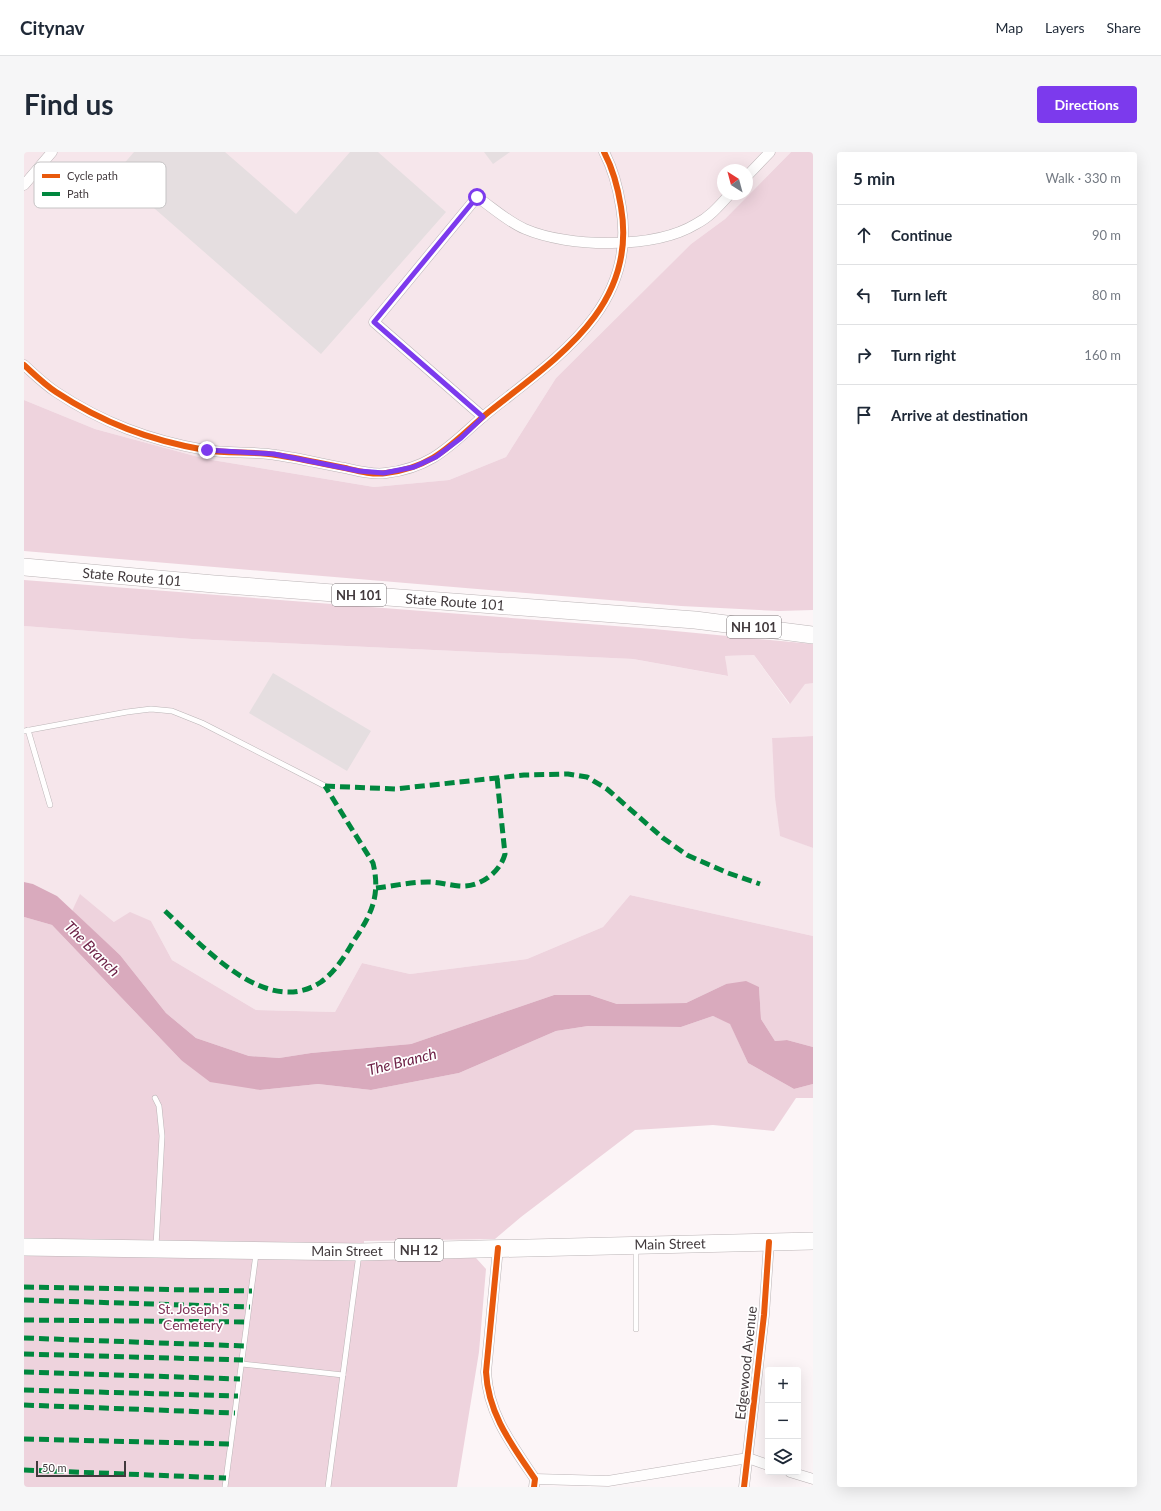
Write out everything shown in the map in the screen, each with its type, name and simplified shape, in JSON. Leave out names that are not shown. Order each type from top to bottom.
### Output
[{"type":"highway","name":"State Route 101","points":[[24,568],[214,584],[695,620],[813,623]]},
{"type":"highway","name":"State Route 101","points":[[695,620],[813,635]]},
{"type":"highway","name":"Main Street","points":[[24,1247],[360,1252],[813,1241]]},
{"type":"street","points":[[44,162],[52,152]]},
{"type":"street","points":[[24,365],[61,395],[102,420],[140,435],[207,450],[274,454],[359,471],[384,473],[414,467],[436,457],[461,438],[483,417],[561,355],[594,320],[606,300],[616,277],[624,243],[618,190],[609,161],[604,152]]},
{"type":"street","points":[[753,170],[770,152]]},
{"type":"street","points":[[24,185],[34,173]]},
{"type":"street","points":[[483,417],[374,322],[477,197],[523,229],[540,235],[582,241],[624,243],[661,237],[696,225],[713,212],[724,200]]},
{"type":"street","name":"Edgewood Avenue","points":[[744,1487],[764,1315],[769,1242]]},
{"type":"street","points":[[498,1248],[486,1372],[486,1389],[496,1419],[534,1483],[608,1481],[702,1467],[748,1458],[765,1464]]},
{"type":"street","points":[[800,1475],[813,1479]]},
{"type":"lane","points":[[50,805],[26,730],[151,709],[172,711],[202,723],[325,786]]},
{"type":"lane","points":[[155,1098],[159,1106],[162,1136],[156,1250]]},
{"type":"lane","points":[[636,1245],[636,1329]]},
{"type":"lane","points":[[225,1487],[256,1251]]},
{"type":"lane","points":[[328,1487],[360,1252]]},
{"type":"lane","points":[[242,1364],[343,1375]]},
{"type":"shaded area","points":[[24,152],[791,152],[753,191],[753,164],[717,164],[717,200],[744,200],[725,219],[691,244],[556,378],[506,457],[449,480],[374,487],[206,459],[95,429],[24,400]]},
{"type":"shaded area","points":[[24,626],[192,639],[633,659],[727,676],[725,656],[754,655],[789,704],[805,683],[813,683],[813,736],[772,738],[780,835],[813,848],[813,936],[630,895],[603,927],[527,959],[410,974],[362,963],[335,1012],[256,1010],[172,960],[151,921],[114,922],[81,895],[72,911],[57,896],[33,884],[24,882]]},
{"type":"green space","points":[[791,152],[813,152],[813,610],[779,611],[681,606],[24,551],[24,400],[95,429],[206,459],[374,487],[449,480],[506,457],[556,378],[691,244],[725,219],[744,200],[753,200],[753,191]]},
{"type":"green space","points":[[24,580],[654,629],[813,644],[813,683],[805,684],[790,704],[754,655],[725,656],[728,676],[633,659],[192,639],[24,626]]},
{"type":"green space","points":[[813,736],[813,848],[780,836],[775,797],[772,738]]},
{"type":"green space","points":[[80,894],[114,922],[130,912],[151,921],[172,960],[256,1010],[335,1012],[362,963],[410,974],[527,959],[603,927],[630,895],[813,936],[813,1047],[787,1040],[775,1041],[761,1019],[759,987],[726,984],[686,1003],[617,1004],[590,995],[554,995],[411,1044],[311,1053],[279,1058],[249,1056],[196,1038],[166,1013],[120,955],[72,911]]},
{"type":"green space","name":"St. Joseph's Cemetery","points":[[24,917],[52,925],[181,1060],[260,1090],[318,1084],[371,1090],[459,1073],[556,1031],[588,1026],[681,1027],[713,1016],[730,1023],[748,1063],[794,1089],[813,1084],[813,1098],[796,1098],[774,1131],[713,1125],[635,1130],[521,1217],[495,1239],[364,1241],[364,1259],[476,1258],[486,1269],[479,1352],[457,1487],[24,1487]]},
{"type":"water","name":"The Branch","points":[[24,882],[33,884],[57,896],[120,955],[166,1013],[196,1038],[249,1056],[279,1058],[311,1053],[411,1044],[554,995],[590,995],[617,1004],[686,1003],[726,984],[746,981],[759,987],[761,1019],[775,1041],[787,1040],[813,1047],[813,1084],[794,1089],[748,1063],[730,1024],[713,1016],[681,1027],[588,1026],[556,1031],[459,1073],[371,1090],[318,1084],[260,1090],[210,1082],[181,1060],[52,925],[24,917]]},
{"type":"building","points":[[134,152],[225,152],[296,214],[350,152],[378,152],[446,212],[321,354],[154,208],[166,208],[166,162],[125,162]]},
{"type":"building","points":[[484,152],[510,152],[493,164]]},
{"type":"building","points":[[273,673],[371,731],[347,771],[249,713]]},
{"type":"marked path","points":[[325,786],[395,789],[524,775],[568,774],[587,777],[607,789],[663,838],[687,855],[728,873],[760,884]]},
{"type":"marked path","points":[[376,888],[428,882],[467,886],[481,882],[494,873],[499,867],[505,854],[497,778]]},
{"type":"marked path","points":[[165,911],[216,958],[236,973],[257,985],[279,991],[300,991],[321,982],[331,974],[339,964],[365,923],[373,905],[376,885],[373,863],[325,786]]},
{"type":"marked path","points":[[24,1287],[252,1291]]},
{"type":"marked path","points":[[24,1300],[250,1307]]},
{"type":"marked path","points":[[24,1320],[248,1322]]},
{"type":"marked path","points":[[24,1338],[245,1346]]},
{"type":"marked path","points":[[24,1354],[243,1360]]},
{"type":"marked path","points":[[24,1372],[240,1379]]},
{"type":"marked path","points":[[24,1390],[238,1396]]},
{"type":"marked path","points":[[24,1405],[235,1413]]},
{"type":"marked path","points":[[24,1439],[231,1444]]},
{"type":"marked path","points":[[24,1470],[226,1478]]},
{"type":"cycle path","points":[[24,365],[52,389],[91,413],[127,429],[184,446],[214,451],[285,456],[371,473],[386,473],[404,470],[419,465],[444,451],[566,349],[587,326],[605,301],[617,273],[623,242],[621,207],[613,172],[604,152]]},
{"type":"cycle path","points":[[744,1487],[764,1315],[769,1242]]},
{"type":"cycle path","points":[[498,1248],[486,1372],[488,1387],[491,1402],[496,1415],[510,1441],[535,1479],[534,1487]]},
{"type":"route","points":[[207,450],[274,454],[359,471],[384,473],[414,467],[436,457],[461,438],[483,417],[374,322],[477,197]]}]
